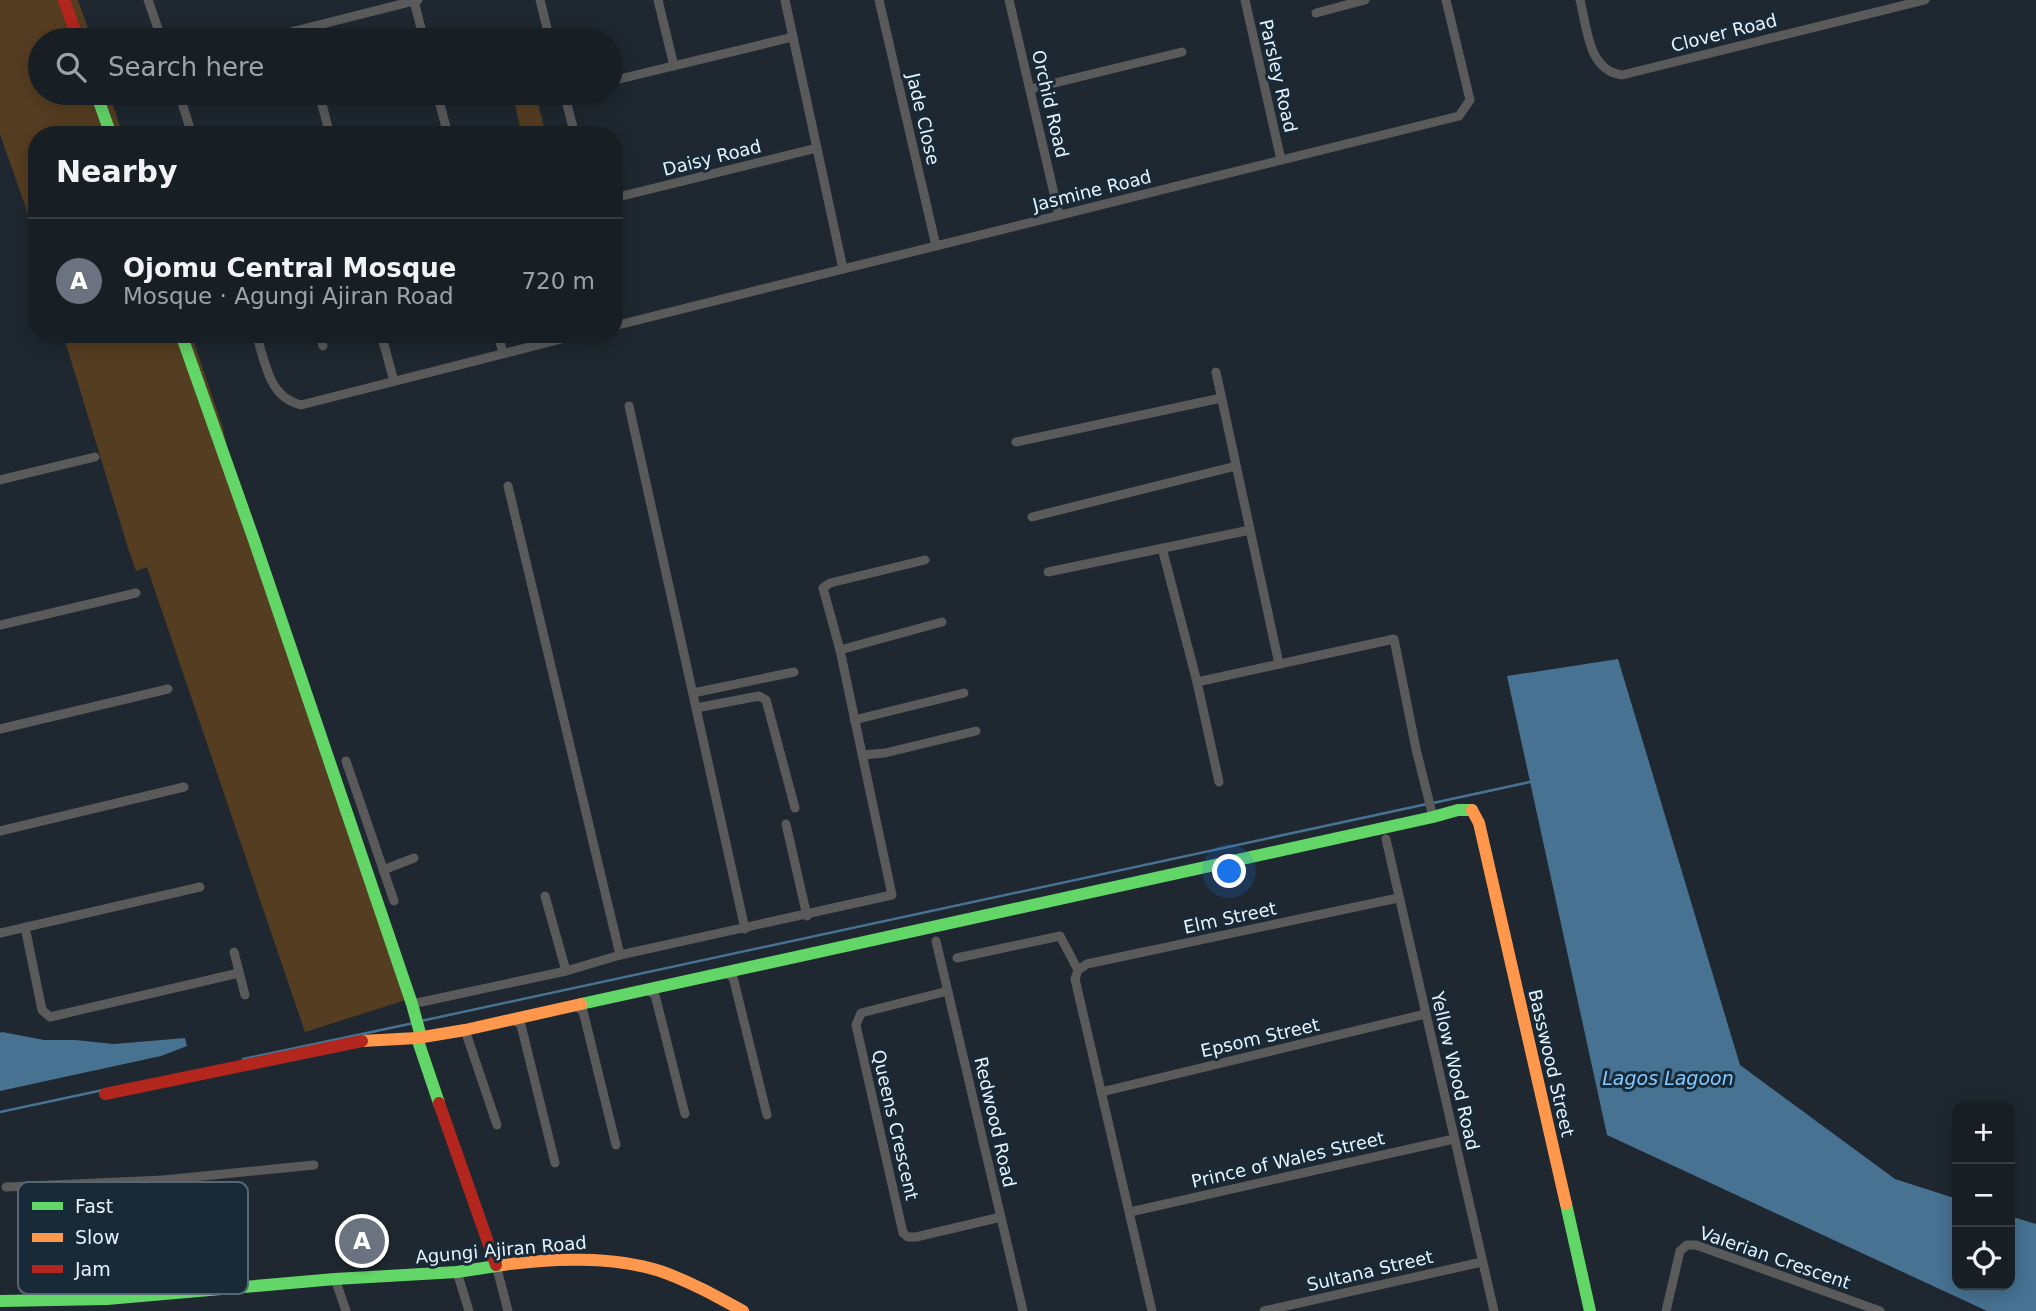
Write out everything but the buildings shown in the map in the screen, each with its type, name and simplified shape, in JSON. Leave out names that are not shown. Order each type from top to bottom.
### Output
[{"type":"street","points":[[64,0],[74,28]]},
{"type":"street","points":[[148,0],[158,28]]},
{"type":"street","points":[[307,28],[416,0],[422,28]]},
{"type":"street","points":[[540,0],[547,28]]},
{"type":"street","points":[[658,0],[674,66]]},
{"type":"street","points":[[785,0],[843,269]]},
{"type":"street","name":"Jade Close","points":[[879,0],[936,246]]},
{"type":"street","name":"Orchid Road","points":[[1009,0],[1059,215]]},
{"type":"street","name":"Parsley Road","points":[[1245,0],[1281,160]]},
{"type":"street","points":[[1316,13],[1365,0]]},
{"type":"street","name":"Jasmine Road","points":[[623,324],[1459,116],[1470,100],[1446,0]]},
{"type":"street","name":"Clover Road","points":[[1580,0],[1595,61],[1605,69],[1622,75],[1925,0]]},
{"type":"street","points":[[623,78],[793,37]]},
{"type":"street","points":[[1030,89],[1182,52]]},
{"type":"street","points":[[100,105],[108,126]]},
{"type":"street","points":[[183,105],[189,126]]},
{"type":"street","points":[[322,105],[328,126]]},
{"type":"street","points":[[441,105],[446,126]]},
{"type":"street","points":[[567,105],[573,126]]},
{"type":"street","name":"Daisy Road","points":[[623,196],[817,148]]},
{"type":"street","points":[[184,343],[413,1005],[418,1035],[496,1265],[508,1311]]},
{"type":"street","points":[[259,343],[273,386],[287,401],[302,405],[546,343]]},
{"type":"street","points":[[383,343],[394,381]]},
{"type":"street","points":[[500,343],[503,354]]},
{"type":"street","points":[[1216,372],[1279,664]]},
{"type":"street","points":[[1016,442],[1222,398]]},
{"type":"street","points":[[629,406],[745,929]]},
{"type":"street","points":[[0,480],[95,457]]},
{"type":"street","points":[[1032,517],[1236,466]]},
{"type":"street","points":[[508,486],[621,956]]},
{"type":"street","points":[[1048,572],[1250,530]]},
{"type":"street","points":[[1162,548],[1197,682],[1219,782]]},
{"type":"street","points":[[413,1005],[892,895],[840,650],[823,589],[831,583],[925,560]]},
{"type":"street","points":[[0,625],[136,593]]},
{"type":"street","points":[[840,650],[942,622]]},
{"type":"street","points":[[105,1094],[363,1041],[465,1030],[1432,814],[1394,639],[1197,682]]},
{"type":"street","points":[[693,693],[794,672]]},
{"type":"street","points":[[0,729],[168,688]]},
{"type":"street","points":[[854,720],[964,693]]},
{"type":"street","points":[[696,708],[759,696],[766,701],[794,808]]},
{"type":"street","points":[[862,755],[885,753],[976,731]]},
{"type":"street","points":[[345,761],[394,901]]},
{"type":"street","points":[[0,831],[184,787]]},
{"type":"street","name":"Basswood Street","points":[[1432,814],[1468,808],[1473,810],[1479,823],[1590,1311]]},
{"type":"street","points":[[786,824],[807,915]]},
{"type":"street","name":"Yellow Wood Road","points":[[1386,839],[1494,1311]]},
{"type":"street","points":[[370,882],[415,858]]},
{"type":"street","points":[[0,933],[200,887]]},
{"type":"street","points":[[545,896],[566,971]]},
{"type":"street","name":"Elm Street","points":[[1077,974],[1087,964],[1398,898]]},
{"type":"street","points":[[25,927],[42,1010],[50,1017],[240,973]]},
{"type":"street","points":[[957,958],[1060,936],[1064,940],[1077,974],[1101,1092],[1152,1311]]},
{"type":"street","name":"Redwood Road","points":[[936,941],[1023,1311]]},
{"type":"street","points":[[234,952],[245,995]]},
{"type":"street","points":[[726,973],[733,978],[767,1115]]},
{"type":"street","points":[[647,990],[654,995],[685,1114]]},
{"type":"street","name":"Queens Crescent","points":[[948,991],[861,1013],[856,1025],[903,1233],[908,1237],[916,1237],[1001,1217]]},
{"type":"street","points":[[575,1006],[583,1011],[616,1145]]},
{"type":"street","name":"Epsom Street","points":[[1101,1092],[1425,1014]]},
{"type":"street","points":[[513,1019],[521,1025],[555,1163]]},
{"type":"street","points":[[465,1030],[497,1125]]},
{"type":"street","name":"Prince of Wales Street","points":[[1130,1212],[1454,1139]]},
{"type":"street","points":[[111,1182],[163,1180],[314,1165]]},
{"type":"street","points":[[6,1186],[18,1186]]},
{"type":"street","name":"Valerian Crescent","points":[[1665,1311],[1680,1251],[1687,1245],[1696,1245],[1880,1311]]},
{"type":"street","name":"Agungi Ajiran Road","points":[[248,1287],[457,1272],[522,1262],[591,1259],[657,1270],[689,1282],[743,1311]]},
{"type":"street","name":"Sultana Street","points":[[1264,1311],[1482,1262]]},
{"type":"street","points":[[457,1272],[469,1311]]},
{"type":"street","points":[[335,1279],[346,1311]]},
{"type":"street","name":"Agungi Ajiran Road","points":[[0,1301],[107,1299],[167,1294]]},
{"type":"shaded area","points":[[0,0],[78,0],[88,28],[28,28],[28,105],[113,105],[120,126],[28,126],[28,214],[0,134]]},
{"type":"shaded area","points":[[515,105],[538,105],[544,126],[520,126]]},
{"type":"shaded area","points":[[66,343],[194,343],[223,428],[237,496],[415,997],[305,1032],[147,567],[136,571]]},
{"type":"water","name":"Lagos Lagoon","points":[[1618,659],[1740,1065],[1895,1179],[1952,1197],[1952,1290],[2015,1290],[2015,1218],[2036,1224],[2036,1311],[1987,1311],[1607,1135],[1507,676]]},
{"type":"water","points":[[2,1032],[44,1040],[114,1044],[185,1038],[187,1046],[161,1056],[0,1091]]},
{"type":"waterway","points":[[1433,803],[1530,782]]},
{"type":"waterway","points":[[421,1021],[1427,804]]},
{"type":"waterway","points":[[243,1059],[414,1023]]},
{"type":"waterway","points":[[0,1112],[103,1090]]},
{"type":"traffic: fast","points":[[100,105],[108,126]]},
{"type":"traffic: fast","points":[[184,343],[412,1004],[420,1033],[417,1038],[439,1103]]},
{"type":"traffic: fast","points":[[581,1004],[1458,810],[1472,810]]},
{"type":"traffic: fast","points":[[1566,1204],[1590,1311]]},
{"type":"traffic: fast","points":[[248,1287],[457,1272],[503,1265]]},
{"type":"traffic: fast","points":[[0,1301],[107,1299],[164,1294]]},
{"type":"traffic: slow","points":[[1472,810],[1479,823],[1566,1204]]},
{"type":"traffic: slow","points":[[362,1041],[417,1038],[465,1030],[581,1004]]},
{"type":"traffic: slow","points":[[503,1265],[582,1260],[642,1266],[681,1279],[743,1311]]},
{"type":"traffic: jam","points":[[64,0],[74,28]]},
{"type":"traffic: jam","points":[[105,1094],[362,1041]]},
{"type":"traffic: jam","points":[[439,1103],[496,1265]]},
{"type":"place","name":"Ojomu Central Mosque","points":[[362,1241]]}]
